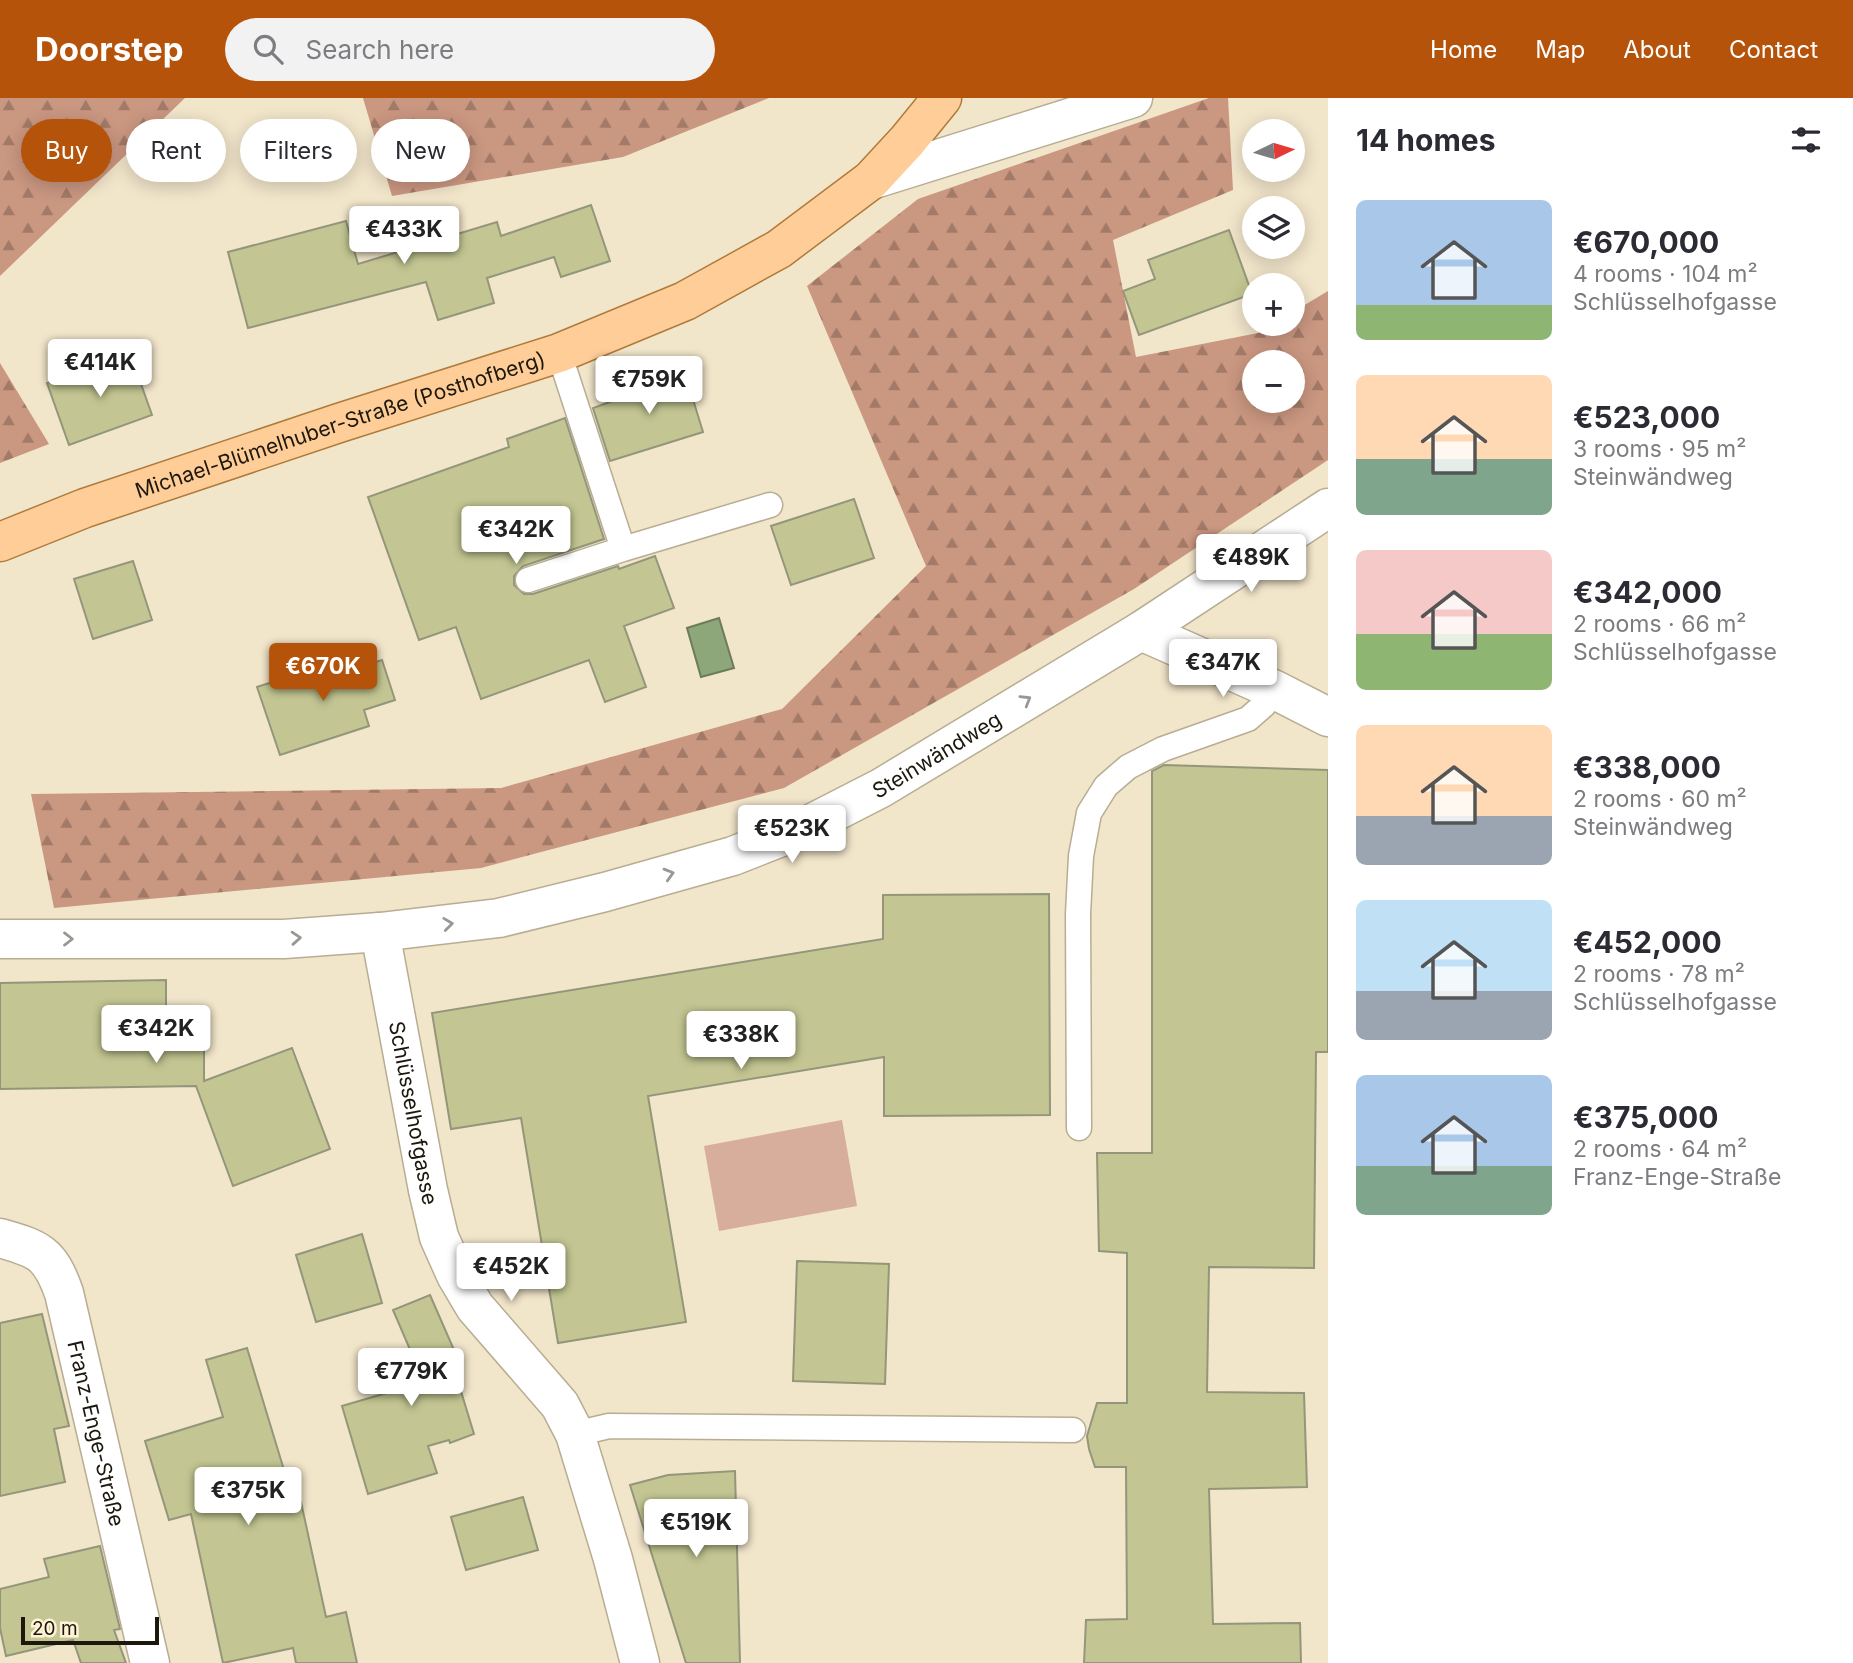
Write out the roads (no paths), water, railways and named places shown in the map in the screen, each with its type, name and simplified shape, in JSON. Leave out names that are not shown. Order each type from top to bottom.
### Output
[{"type":"main road","name":"Michael-Blümelhuber-Straße (Posthofberg)","points":[[0,542],[85,508],[339,422],[559,352],[685,301],[779,249],[871,180],[942,98]]},
{"type":"street","points":[[871,180],[1133,98]]},
{"type":"street","name":"Steinwändweg","points":[[380,932],[499,918],[733,856],[799,830],[881,788],[1141,631],[1328,508]]},
{"type":"street","points":[[1141,631],[1275,690],[1328,717]]},
{"type":"street","points":[[0,939],[284,939],[380,932]]},
{"type":"street","name":"Schlüsselhofgasse","points":[[380,932],[439,1237],[456,1275],[475,1307],[554,1396],[575,1434],[613,1559],[640,1663]]},
{"type":"street","name":"Franz-Enge-Straße","points":[[0,1238],[28,1246],[43,1255],[56,1269],[64,1293],[150,1663]]},
{"type":"lane","points":[[559,352],[623,549]]},
{"type":"lane","points":[[528,580],[770,505]]},
{"type":"lane","points":[[1079,1128],[1078,914],[1088,813],[1105,786],[1128,767],[1163,749],[1248,719],[1264,705],[1275,690]]},
{"type":"lane","points":[[575,1434],[609,1426],[1073,1430]]}]
